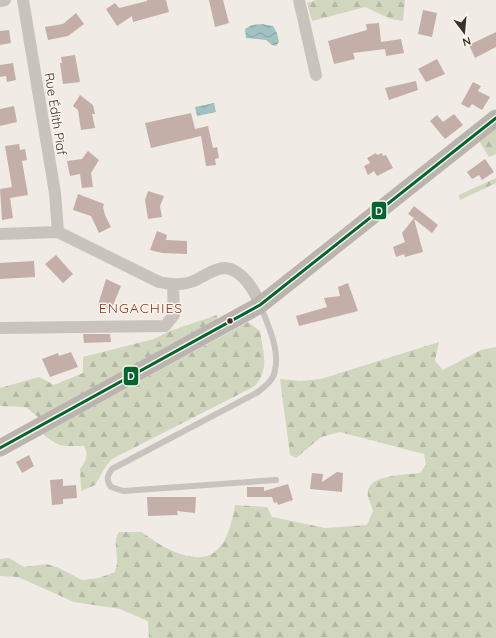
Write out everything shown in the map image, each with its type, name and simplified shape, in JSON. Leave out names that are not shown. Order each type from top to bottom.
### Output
[{"type":"street","points":[[0,1],[5,0]]},
{"type":"street","name":"Rue Édith Piaf","points":[[23,0],[55,193],[58,232]]},
{"type":"street","points":[[300,0],[316,75]]},
{"type":"street","points":[[0,448],[260,305],[496,118]]},
{"type":"street","points":[[0,234],[58,232],[159,282],[173,285],[190,282],[225,268],[237,273],[246,281],[255,291],[260,305]]},
{"type":"street","points":[[0,328],[165,326],[174,315],[173,285]]},
{"type":"lane","points":[[260,305],[269,327],[275,351],[276,370],[269,383],[258,392],[112,469],[108,476],[108,482],[111,488],[122,491],[276,480]]},
{"type":"green space","points":[[316,0],[405,0],[403,21],[391,19],[365,7],[312,21],[307,3]]},
{"type":"green space","points":[[496,125],[496,154],[489,157],[478,139]]},
{"type":"green space","points":[[496,178],[496,183],[460,200],[459,195]]},
{"type":"green space","points":[[217,315],[218,320],[39,418],[26,407],[0,406],[0,388],[39,377],[54,385],[83,373],[83,357],[154,339],[170,331]]},
{"type":"green space","points":[[248,322],[260,331],[264,353],[263,373],[255,386],[112,459],[95,485],[81,491],[80,469],[84,464],[87,455],[84,446],[58,444],[43,434]]},
{"type":"green space","points":[[439,342],[435,361],[443,370],[481,350],[496,347],[496,638],[149,638],[148,621],[120,609],[74,602],[18,577],[0,576],[0,559],[9,558],[24,567],[47,564],[59,568],[82,580],[99,578],[115,572],[117,562],[116,542],[119,532],[142,532],[168,549],[189,556],[200,557],[209,555],[221,546],[227,535],[235,505],[267,507],[272,517],[325,528],[367,525],[373,511],[368,496],[372,483],[396,475],[420,473],[426,465],[424,454],[340,432],[321,437],[296,458],[290,455],[280,379],[301,381],[321,379]]},
{"type":"water","points":[[262,24],[273,26],[277,33],[279,42],[276,46],[272,45],[266,40],[246,38],[245,29],[252,25]]},
{"type":"water","points":[[214,103],[216,112],[197,116],[195,107]]},
{"type":"building","points":[[147,0],[166,0],[169,12],[133,22],[132,16],[117,26],[106,9],[115,3],[119,8]]},
{"type":"building","points":[[209,0],[223,0],[229,23],[215,27]]},
{"type":"building","points":[[423,10],[437,13],[432,37],[418,34]]},
{"type":"building","points":[[76,13],[84,24],[68,36],[48,40],[45,27],[63,24]]},
{"type":"building","points":[[379,23],[381,42],[401,39],[404,53],[386,56],[385,49],[353,53],[355,59],[334,64],[328,41],[367,30],[366,24]]},
{"type":"building","points":[[9,30],[11,43],[0,45],[0,31]]},
{"type":"building","points":[[496,32],[496,47],[475,58],[469,45]]},
{"type":"building","points":[[75,55],[80,82],[63,84],[60,63],[62,63],[61,57]]},
{"type":"building","points":[[437,59],[445,74],[426,82],[418,69]]},
{"type":"building","points":[[13,63],[16,80],[7,82],[6,76],[0,77],[0,65]]},
{"type":"building","points":[[416,81],[418,90],[389,100],[385,88]]},
{"type":"building","points":[[473,82],[481,86],[478,91],[490,97],[482,110],[472,104],[469,108],[461,104]]},
{"type":"building","points":[[80,95],[93,105],[95,114],[92,114],[95,128],[81,130],[78,110],[73,106]]},
{"type":"building","points":[[14,106],[17,122],[0,126],[0,109]]},
{"type":"building","points":[[191,113],[195,129],[208,126],[213,148],[217,147],[219,158],[215,159],[216,165],[206,166],[201,136],[151,148],[145,123]]},
{"type":"building","points":[[454,114],[463,125],[445,139],[430,121],[437,115],[443,122]]},
{"type":"building","points":[[19,144],[20,150],[25,149],[27,160],[22,161],[28,195],[10,198],[13,218],[2,220],[0,189],[12,187],[5,146]]},
{"type":"building","points":[[88,151],[99,160],[91,173],[93,187],[82,188],[80,174],[70,176],[67,161],[82,159]]},
{"type":"building","points":[[376,153],[377,155],[382,153],[383,156],[386,155],[393,168],[377,176],[374,171],[368,175],[364,166],[370,163],[367,158]]},
{"type":"building","points":[[485,159],[494,172],[482,180],[479,175],[472,179],[467,172]]},
{"type":"building","points":[[148,191],[164,196],[160,206],[162,217],[148,219],[145,200]]},
{"type":"building","points":[[78,194],[104,204],[103,207],[105,215],[111,227],[99,233],[91,216],[73,210]]},
{"type":"building","points":[[414,206],[438,225],[432,233],[414,219],[423,252],[405,257],[404,254],[396,257],[393,247],[405,242],[402,233],[414,218],[408,214]]},
{"type":"building","points":[[157,231],[167,235],[166,240],[187,241],[187,254],[162,253],[150,250]]},
{"type":"building","points":[[56,255],[73,274],[63,283],[45,264]]},
{"type":"building","points":[[34,261],[35,277],[0,279],[0,263]]},
{"type":"building","points":[[106,279],[121,286],[111,310],[98,305]]},
{"type":"building","points":[[348,283],[358,311],[299,326],[296,316],[327,307],[324,298],[340,296],[338,287]]},
{"type":"building","points":[[83,334],[110,334],[111,342],[84,343]]},
{"type":"building","points":[[71,352],[78,367],[50,377],[42,359],[58,353],[59,356]]},
{"type":"building","points":[[29,455],[34,466],[22,473],[16,462]]},
{"type":"building","points":[[337,472],[343,473],[342,492],[310,489],[312,473],[323,474],[322,482]]},
{"type":"building","points":[[63,479],[63,486],[76,485],[77,498],[63,499],[63,504],[52,505],[50,480]]},
{"type":"building","points":[[288,484],[293,500],[278,505],[277,502],[274,503],[272,497],[247,497],[247,487],[264,487],[264,491]]},
{"type":"building","points":[[147,497],[196,497],[195,513],[177,511],[178,515],[148,516]]},
{"type":"transit line","name":"D","points":[[0,448],[260,305],[496,118]]},
{"type":"district","name":"ENGACHIES","points":[[141,308]]}]
